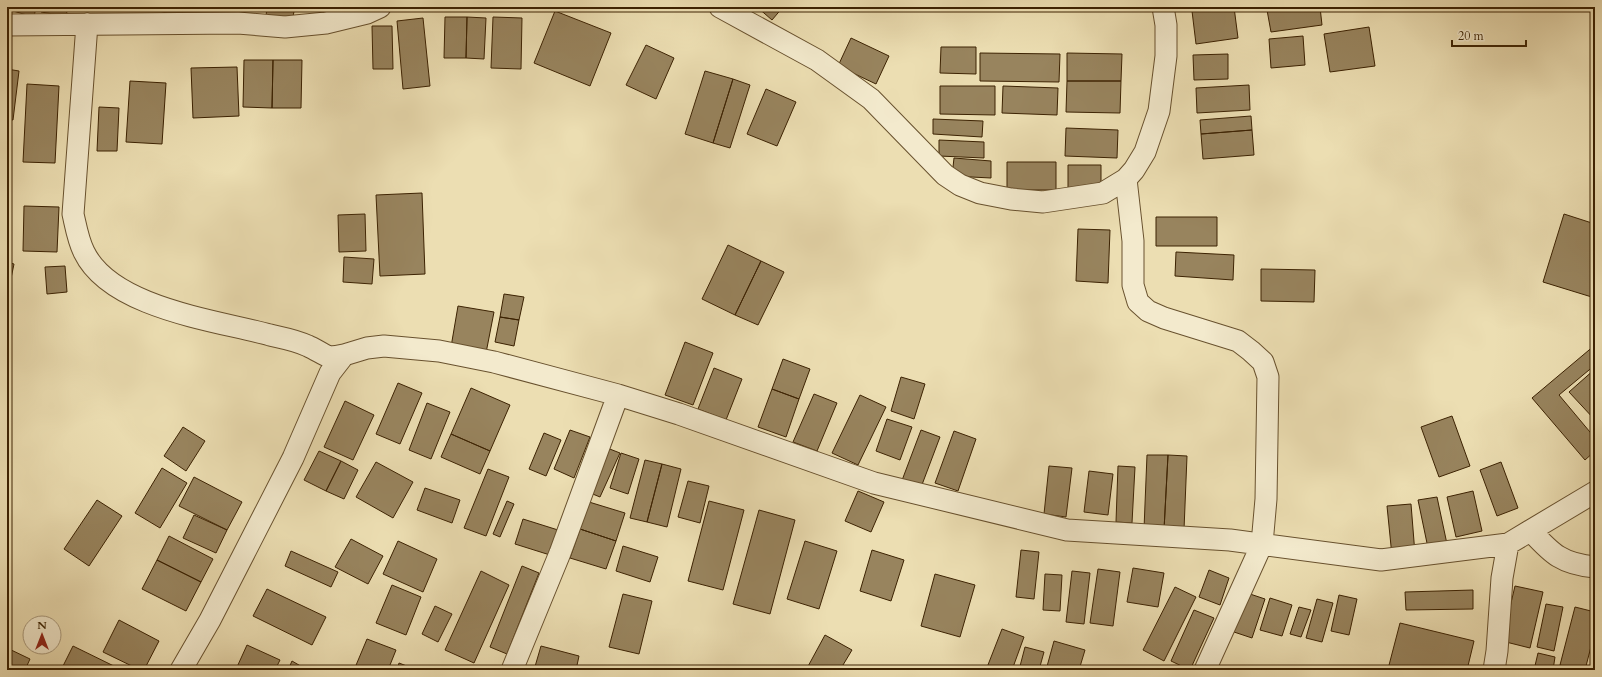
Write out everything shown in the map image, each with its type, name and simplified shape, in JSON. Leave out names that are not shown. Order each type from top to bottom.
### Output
[{"type":"street","points":[[7,25],[238,23],[285,27],[326,23],[367,13],[380,7]]},
{"type":"street","points":[[720,7],[817,60],[871,99],[945,175],[960,185],[980,193],[1011,199],[1042,202],[1103,193],[1126,179],[1134,170],[1145,152],[1159,111],[1166,56],[1166,25],[1163,7]]},
{"type":"street","points":[[87,24],[73,214],[78,237],[84,253],[95,268],[112,283],[128,294],[157,306],[301,343],[329,357],[344,355],[367,348],[384,346],[439,350],[494,362],[618,394],[874,483],[1067,530],[1230,540],[1381,560],[1508,544],[1595,492]]},
{"type":"street","points":[[1126,179],[1133,242],[1133,285],[1138,302],[1148,311],[1164,318],[1238,341],[1251,350],[1263,362],[1268,377],[1266,500],[1262,544],[1205,670]]},
{"type":"street","points":[[181,670],[210,620],[293,458],[330,373],[344,355]]},
{"type":"street","points":[[512,670],[560,553],[618,394]]},
{"type":"street","points":[[1531,531],[1549,550],[1566,561],[1584,566],[1595,567]]},
{"type":"street","points":[[1494,670],[1497,651],[1502,578],[1508,544]]},
{"type":"building","points":[[15,7],[36,7],[34,17],[13,11]]},
{"type":"building","points":[[42,7],[68,7],[66,16],[41,12]]},
{"type":"building","points":[[157,7],[183,7],[180,17],[156,10]]},
{"type":"building","points":[[267,7],[295,7],[292,21],[266,16]]},
{"type":"building","points":[[310,7],[339,7],[337,15]]},
{"type":"building","points":[[757,7],[783,7],[772,20]]},
{"type":"building","points":[[1234,7],[1238,38],[1196,44],[1192,11]]},
{"type":"building","points":[[1287,7],[1320,7],[1322,25],[1271,32],[1267,10]]},
{"type":"building","points":[[555,11],[611,33],[590,86],[534,63]]},
{"type":"building","points":[[445,17],[467,17],[466,58],[444,58]]},
{"type":"building","points":[[467,17],[486,18],[484,59],[466,58]]},
{"type":"building","points":[[493,17],[522,18],[521,69],[491,68]]},
{"type":"building","points":[[423,18],[430,86],[403,89],[397,21]]},
{"type":"building","points":[[372,26],[392,26],[393,69],[373,69]]},
{"type":"building","points":[[1369,27],[1375,66],[1330,72],[1324,34]]},
{"type":"building","points":[[1303,36],[1305,65],[1271,68],[1269,39]]},
{"type":"building","points":[[851,38],[889,56],[876,84],[838,66]]},
{"type":"building","points":[[646,45],[674,58],[656,99],[626,85]]},
{"type":"building","points":[[941,47],[976,47],[976,74],[940,73]]},
{"type":"building","points":[[980,53],[1060,54],[1059,82],[980,81]]},
{"type":"building","points":[[1067,53],[1122,54],[1121,81],[1067,81]]},
{"type":"building","points":[[1228,54],[1228,79],[1194,80],[1193,55]]},
{"type":"building","points":[[244,60],[273,60],[272,108],[243,107]]},
{"type":"building","points":[[273,60],[302,60],[301,108],[272,108]]},
{"type":"building","points":[[237,67],[239,116],[193,118],[191,68]]},
{"type":"building","points":[[7,69],[19,71],[13,120],[7,119]]},
{"type":"building","points":[[705,71],[733,79],[713,143],[685,134]]},
{"type":"building","points":[[733,79],[750,85],[730,148],[713,143]]},
{"type":"building","points":[[130,81],[166,83],[162,144],[126,142]]},
{"type":"building","points":[[1067,81],[1121,81],[1120,113],[1066,112]]},
{"type":"building","points":[[27,84],[59,86],[55,163],[23,162]]},
{"type":"building","points":[[1249,85],[1250,110],[1197,113],[1196,88]]},
{"type":"building","points":[[940,86],[995,86],[995,115],[940,114]]},
{"type":"building","points":[[1003,86],[1058,88],[1057,115],[1002,113]]},
{"type":"building","points":[[766,89],[796,102],[777,146],[747,134]]},
{"type":"building","points":[[99,107],[119,108],[117,151],[97,151]]},
{"type":"building","points":[[1251,116],[1252,130],[1201,134],[1200,120]]},
{"type":"building","points":[[933,119],[983,121],[982,137],[933,134]]},
{"type":"building","points":[[1066,128],[1118,130],[1117,158],[1065,156]]},
{"type":"building","points":[[1252,130],[1254,155],[1203,159],[1201,134]]},
{"type":"building","points":[[939,140],[984,142],[984,158],[939,156]]},
{"type":"building","points":[[954,158],[991,161],[991,178],[952,176]]},
{"type":"building","points":[[1007,162],[1056,162],[1056,190],[1007,190]]},
{"type":"building","points":[[1068,165],[1101,165],[1101,189],[1068,189]]},
{"type":"building","points":[[422,193],[425,274],[380,276],[376,195]]},
{"type":"building","points":[[24,206],[59,207],[57,252],[23,251]]},
{"type":"building","points":[[365,214],[366,251],[339,252],[338,215]]},
{"type":"building","points":[[1564,214],[1595,224],[1595,298],[1543,282]]},
{"type":"building","points":[[1156,217],[1217,217],[1217,246],[1156,246]]},
{"type":"building","points":[[1078,229],[1110,230],[1108,283],[1076,281]]},
{"type":"building","points":[[728,245],[761,261],[735,315],[702,299]]},
{"type":"building","points":[[1176,252],[1234,255],[1233,280],[1175,276]]},
{"type":"building","points":[[344,257],[374,259],[372,284],[343,282]]},
{"type":"building","points":[[761,261],[784,272],[758,325],[735,315]]},
{"type":"building","points":[[7,262],[14,264],[9,288],[7,288]]},
{"type":"building","points":[[65,266],[67,292],[47,294],[45,267]]},
{"type":"building","points":[[1261,269],[1315,270],[1314,302],[1261,301]]},
{"type":"building","points":[[504,294],[524,297],[519,320],[500,317]]},
{"type":"building","points":[[458,306],[494,312],[486,353],[451,347]]},
{"type":"building","points":[[500,317],[519,320],[514,346],[495,342]]},
{"type":"building","points":[[685,342],[713,353],[693,405],[665,395]]},
{"type":"building","points":[[1595,345],[1595,365],[1559,395],[1595,438],[1595,451],[1585,460],[1532,398]]},
{"type":"building","points":[[783,359],[810,369],[799,399],[772,389]]},
{"type":"building","points":[[714,368],[742,379],[726,420],[698,409]]},
{"type":"building","points":[[1595,369],[1595,420],[1569,392]]},
{"type":"building","points":[[901,377],[925,384],[914,419],[891,411]]},
{"type":"building","points":[[398,383],[422,393],[400,444],[376,434]]},
{"type":"building","points":[[471,388],[510,405],[490,451],[451,434]]},
{"type":"building","points":[[772,389],[799,399],[786,437],[758,427]]},
{"type":"building","points":[[814,394],[837,403],[817,451],[793,442]]},
{"type":"building","points":[[860,395],[886,407],[858,465],[832,453]]},
{"type":"building","points":[[345,401],[374,415],[353,460],[324,447]]},
{"type":"building","points":[[427,403],[450,412],[431,459],[409,450]]},
{"type":"building","points":[[1452,416],[1470,466],[1439,477],[1421,427]]},
{"type":"building","points":[[887,419],[912,427],[900,460],[876,451]]},
{"type":"building","points":[[183,427],[205,441],[186,471],[164,456]]},
{"type":"building","points":[[570,430],[590,437],[574,478],[554,469]]},
{"type":"building","points":[[921,430],[940,437],[920,490],[901,483]]},
{"type":"building","points":[[954,431],[976,439],[958,491],[935,483]]},
{"type":"building","points":[[544,433],[561,440],[546,476],[529,469]]},
{"type":"building","points":[[451,434],[490,451],[480,474],[441,457]]},
{"type":"building","points":[[602,446],[620,453],[600,497],[583,490]]},
{"type":"building","points":[[319,451],[341,461],[326,491],[304,480]]},
{"type":"building","points":[[621,453],[639,459],[628,494],[610,488]]},
{"type":"building","points":[[1147,455],[1168,455],[1164,530],[1144,529]]},
{"type":"building","points":[[1168,455],[1187,456],[1184,530],[1164,530]]},
{"type":"building","points":[[645,460],[662,464],[647,522],[630,518]]},
{"type":"building","points":[[341,461],[358,470],[344,499],[326,491]]},
{"type":"building","points":[[376,462],[413,482],[393,518],[356,497]]},
{"type":"building","points":[[1501,462],[1518,508],[1497,516],[1480,470]]},
{"type":"building","points":[[662,464],[681,469],[667,527],[647,522]]},
{"type":"building","points":[[1049,466],[1072,468],[1066,517],[1044,514]]},
{"type":"building","points":[[1118,466],[1135,467],[1132,523],[1116,522]]},
{"type":"building","points":[[162,468],[187,483],[160,528],[135,513]]},
{"type":"building","points":[[488,469],[509,477],[486,536],[464,528]]},
{"type":"building","points":[[1089,471],[1113,474],[1108,515],[1084,512]]},
{"type":"building","points":[[194,477],[242,502],[227,530],[179,506]]},
{"type":"building","points":[[688,481],[709,486],[700,523],[678,517]]},
{"type":"building","points":[[425,488],[460,500],[452,523],[417,510]]},
{"type":"building","points":[[858,491],[884,502],[871,532],[845,521]]},
{"type":"building","points":[[1473,491],[1482,531],[1456,537],[1447,497]]},
{"type":"building","points":[[1437,497],[1447,544],[1428,548],[1418,500]]},
{"type":"building","points":[[97,500],[122,516],[89,566],[64,549]]},
{"type":"building","points":[[507,501],[514,504],[500,537],[493,534]]},
{"type":"building","points":[[709,501],[744,510],[723,590],[688,581]]},
{"type":"building","points":[[589,502],[625,513],[616,541],[580,529]]},
{"type":"building","points":[[1411,504],[1415,554],[1392,556],[1387,506]]},
{"type":"building","points":[[759,510],[795,520],[770,614],[733,604]]},
{"type":"building","points":[[194,515],[227,530],[216,553],[183,538]]},
{"type":"building","points":[[523,519],[558,530],[550,555],[515,544]]},
{"type":"building","points":[[580,529],[616,541],[606,569],[570,558]]},
{"type":"building","points":[[169,536],[213,559],[201,582],[157,560]]},
{"type":"building","points":[[351,539],[383,556],[368,584],[335,567]]},
{"type":"building","points":[[398,541],[437,559],[423,592],[383,574]]},
{"type":"building","points":[[805,541],[837,551],[819,609],[787,599]]},
{"type":"building","points":[[623,546],[658,557],[650,582],[616,571]]},
{"type":"building","points":[[872,550],[904,560],[891,601],[860,591]]},
{"type":"building","points":[[1021,550],[1039,552],[1034,599],[1016,597]]},
{"type":"building","points":[[291,551],[338,572],[331,587],[285,566]]},
{"type":"building","points":[[157,560],[201,582],[186,611],[142,589]]},
{"type":"building","points":[[522,566],[539,573],[507,654],[490,647]]},
{"type":"building","points":[[1133,568],[1164,573],[1158,607],[1127,602]]},
{"type":"building","points":[[1098,569],[1120,572],[1113,626],[1090,623]]},
{"type":"building","points":[[1209,570],[1229,578],[1220,605],[1199,597]]},
{"type":"building","points":[[481,571],[509,585],[474,663],[445,650]]},
{"type":"building","points":[[1072,571],[1090,573],[1084,624],[1066,622]]},
{"type":"building","points":[[935,574],[975,585],[960,637],[921,626]]},
{"type":"building","points":[[1045,574],[1062,575],[1060,611],[1043,610]]},
{"type":"building","points":[[392,585],[421,597],[406,635],[376,623]]},
{"type":"building","points":[[1515,586],[1543,592],[1530,648],[1502,641]]},
{"type":"building","points":[[1175,587],[1196,597],[1164,661],[1143,650]]},
{"type":"building","points":[[267,589],[326,617],[312,645],[253,616]]},
{"type":"building","points":[[1473,590],[1473,609],[1406,610],[1405,592]]},
{"type":"building","points":[[1244,592],[1265,599],[1252,638],[1231,631]]},
{"type":"building","points":[[623,594],[652,601],[639,654],[609,647]]},
{"type":"building","points":[[1339,595],[1357,599],[1349,635],[1331,631]]},
{"type":"building","points":[[1270,598],[1292,605],[1282,636],[1260,630]]},
{"type":"building","points":[[1317,599],[1333,603],[1322,642],[1306,638]]},
{"type":"building","points":[[1546,604],[1563,607],[1554,651],[1537,647]]},
{"type":"building","points":[[435,606],[452,614],[438,642],[422,634]]},
{"type":"building","points":[[1299,607],[1311,610],[1301,637],[1290,634]]},
{"type":"building","points":[[1575,607],[1595,612],[1595,631],[1585,670],[1560,665]]},
{"type":"building","points":[[1194,610],[1214,618],[1190,670],[1171,661]]},
{"type":"building","points":[[119,620],[159,641],[144,670],[140,670],[103,652]]},
{"type":"building","points":[[1400,623],[1474,641],[1467,670],[1388,669]]},
{"type":"building","points":[[1002,629],[1024,637],[1012,670],[986,670]]},
{"type":"building","points":[[825,635],[852,650],[840,670],[806,670]]},
{"type":"building","points":[[367,639],[396,650],[388,670],[354,670]]},
{"type":"building","points":[[1054,641],[1085,650],[1079,670],[1046,670]]},
{"type":"building","points":[[247,645],[280,660],[275,670],[243,670],[237,667]]},
{"type":"building","points":[[73,646],[122,670],[61,670]]},
{"type":"building","points":[[541,646],[579,656],[576,670],[534,670]]},
{"type":"building","points":[[1025,647],[1044,652],[1039,670],[1019,670]]},
{"type":"building","points":[[7,648],[30,659],[25,670],[7,670]]},
{"type":"building","points":[[1538,653],[1555,657],[1553,670],[1534,670]]},
{"type":"building","points":[[292,661],[304,668],[303,670],[288,670]]},
{"type":"building","points":[[399,663],[417,670],[397,670]]}]
